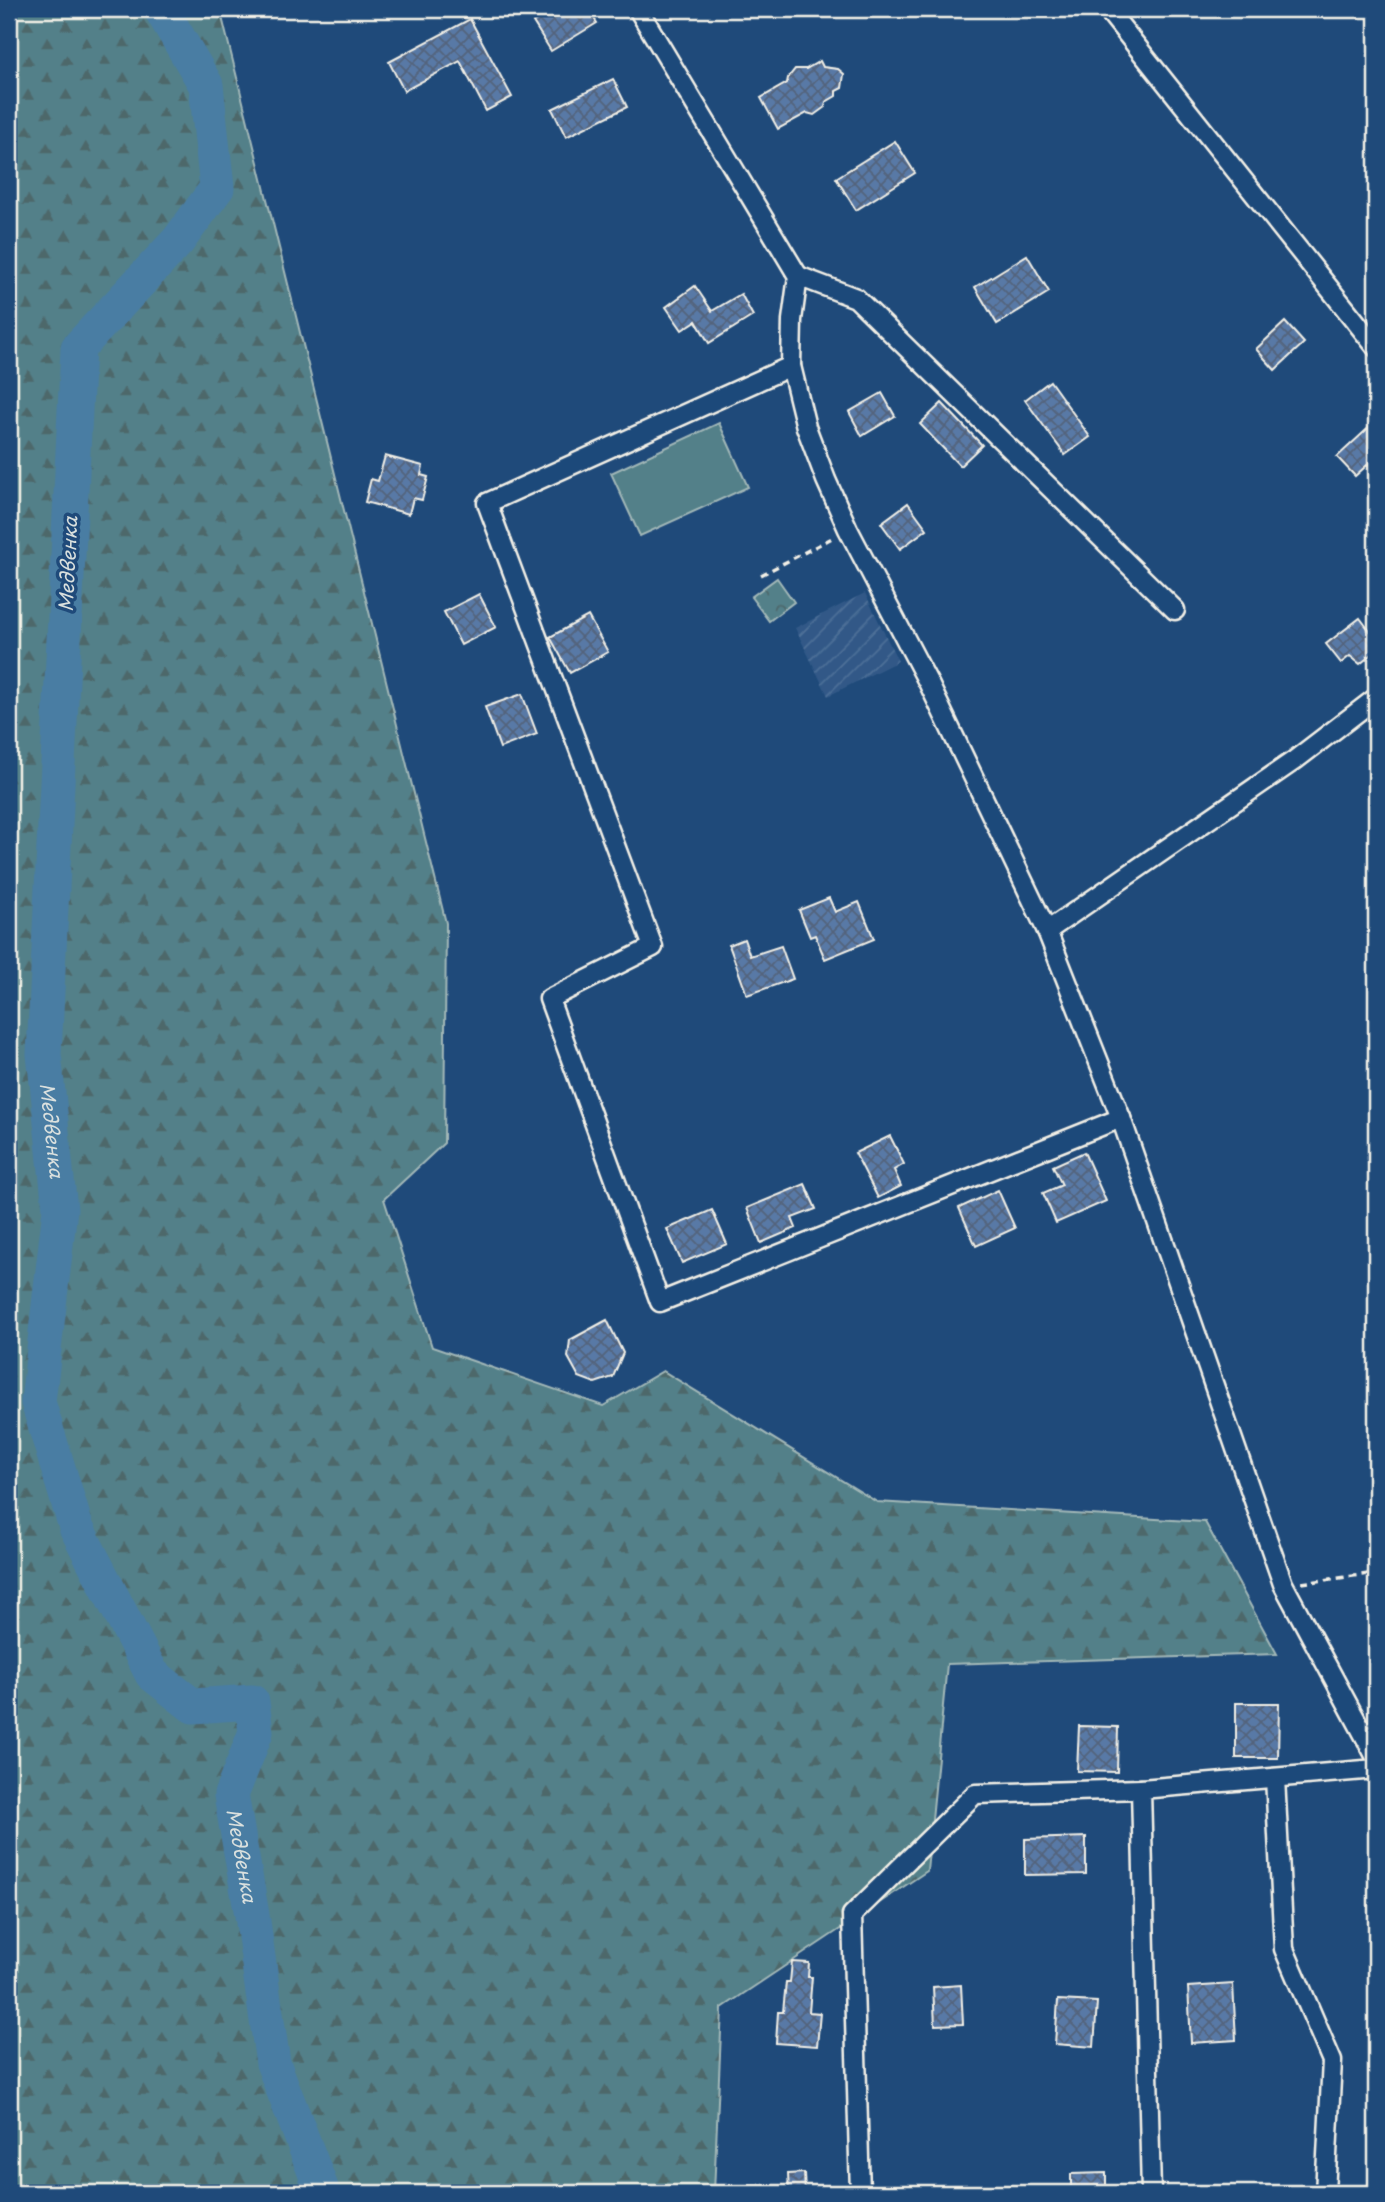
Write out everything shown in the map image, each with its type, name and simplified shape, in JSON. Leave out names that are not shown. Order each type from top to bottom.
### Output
[{"type":"street","points":[[639,9],[798,276],[856,298],[1175,610]]},
{"type":"street","points":[[1107,9],[1376,347]]},
{"type":"street","points":[[798,276],[792,320],[791,366],[806,426],[826,480],[848,529],[929,684],[1047,931],[1121,1118],[1283,1584],[1376,1758]]},
{"type":"street","points":[[791,366],[487,503],[653,947],[549,999],[660,1303],[1121,1118]]},
{"type":"street","points":[[1047,931],[1295,760],[1376,698]]},
{"type":"street","points":[[860,2193],[852,1915],[975,1794],[1141,1789],[1376,1769]]},
{"type":"street","points":[[1275,1778],[1284,1950],[1332,2061],[1325,2193]]},
{"type":"street","points":[[1141,1789],[1151,2193]]},
{"type":"path","points":[[761,575],[848,529]]},
{"type":"path","points":[[1283,1584],[1376,1573]]},
{"type":"shaded area","points":[[865,593],[898,661],[828,696],[795,628]]},
{"type":"green space","points":[[9,9],[220,9],[446,923],[444,1143],[384,1199],[432,1347],[603,1406],[663,1371],[877,1502],[1205,1522],[1277,1654],[947,1664],[927,1871],[722,2008],[714,2193],[9,2193]]},
{"type":"green space","points":[[719,423],[748,487],[640,536],[611,473]]},
{"type":"green space","points":[[777,578],[794,602],[769,621],[751,597]]},
{"type":"building","points":[[556,9],[588,9],[597,23],[551,51],[533,22]]},
{"type":"building","points":[[470,19],[512,97],[486,111],[460,61],[404,91],[389,62]]},
{"type":"building","points":[[820,61],[823,67],[838,69],[844,74],[842,88],[814,115],[807,113],[778,129],[761,98],[787,83],[795,69],[806,69]]},
{"type":"building","points":[[613,79],[627,107],[566,137],[552,109]]},
{"type":"building","points":[[895,141],[915,173],[856,210],[836,178]]},
{"type":"building","points":[[1027,255],[1049,292],[997,324],[975,287]]},
{"type":"building","points":[[695,286],[712,311],[741,294],[753,316],[709,343],[696,321],[682,330],[666,307]]},
{"type":"building","points":[[1285,322],[1304,343],[1275,370],[1256,349]]},
{"type":"building","points":[[1050,381],[1090,437],[1065,455],[1025,400]]},
{"type":"building","points":[[882,393],[895,416],[862,436],[849,412]]},
{"type":"building","points":[[942,403],[982,445],[960,466],[920,424]]},
{"type":"building","points":[[1376,421],[1376,457],[1355,476],[1337,457]]},
{"type":"building","points":[[385,456],[423,466],[421,475],[428,477],[422,500],[413,498],[409,514],[365,502],[371,479],[378,481]]},
{"type":"building","points":[[908,503],[927,529],[900,549],[881,523]]},
{"type":"building","points":[[479,594],[496,627],[461,645],[444,612]]},
{"type":"building","points":[[588,616],[608,652],[570,673],[550,637]]},
{"type":"building","points":[[1360,618],[1376,639],[1376,651],[1360,664],[1350,656],[1341,663],[1326,644]]},
{"type":"building","points":[[522,694],[537,734],[500,748],[485,707]]},
{"type":"building","points":[[829,898],[835,912],[859,902],[874,939],[825,959],[815,935],[810,937],[799,910]]},
{"type":"building","points":[[744,939],[750,956],[781,946],[793,979],[747,995],[729,945]]},
{"type":"building","points":[[890,1136],[904,1164],[894,1170],[901,1186],[878,1198],[855,1153]]},
{"type":"building","points":[[1084,1152],[1106,1201],[1056,1223],[1043,1193],[1062,1185],[1053,1166]]},
{"type":"building","points":[[805,1184],[816,1209],[792,1218],[796,1228],[761,1243],[747,1208]]},
{"type":"building","points":[[998,1190],[1015,1228],[976,1246],[959,1208]]},
{"type":"building","points":[[712,1210],[727,1244],[682,1263],[667,1229]]},
{"type":"building","points":[[607,1320],[623,1353],[613,1377],[595,1383],[579,1377],[568,1357],[570,1340]]},
{"type":"building","points":[[1236,1703],[1279,1703],[1278,1758],[1236,1758]]},
{"type":"building","points":[[1079,1726],[1118,1727],[1117,1772],[1077,1771]]},
{"type":"building","points":[[1086,1837],[1086,1874],[1025,1875],[1025,1839]]},
{"type":"building","points":[[792,1962],[809,1963],[808,1977],[812,1977],[809,2012],[820,2013],[817,2046],[776,2043],[778,2012],[783,2012],[786,1982],[790,1982]]},
{"type":"building","points":[[1233,1984],[1236,2040],[1191,2043],[1188,1987]]},
{"type":"building","points":[[961,1985],[963,2024],[935,2025],[933,1987]]},
{"type":"building","points":[[1058,2000],[1097,2002],[1094,2047],[1055,2044]]},
{"type":"building","points":[[804,2173],[805,2193],[789,2193],[788,2174]]},
{"type":"building","points":[[1106,2173],[1106,2193],[1071,2193],[1071,2174]]},
{"type":"waterway","name":"Медвенка","points":[[161,9],[206,85],[217,188],[178,241],[78,348],[44,1054],[60,1209],[38,1402],[76,1527],[152,1674],[193,1706],[252,1702],[256,1732],[231,1795],[252,1915],[273,2063],[323,2193]]}]
